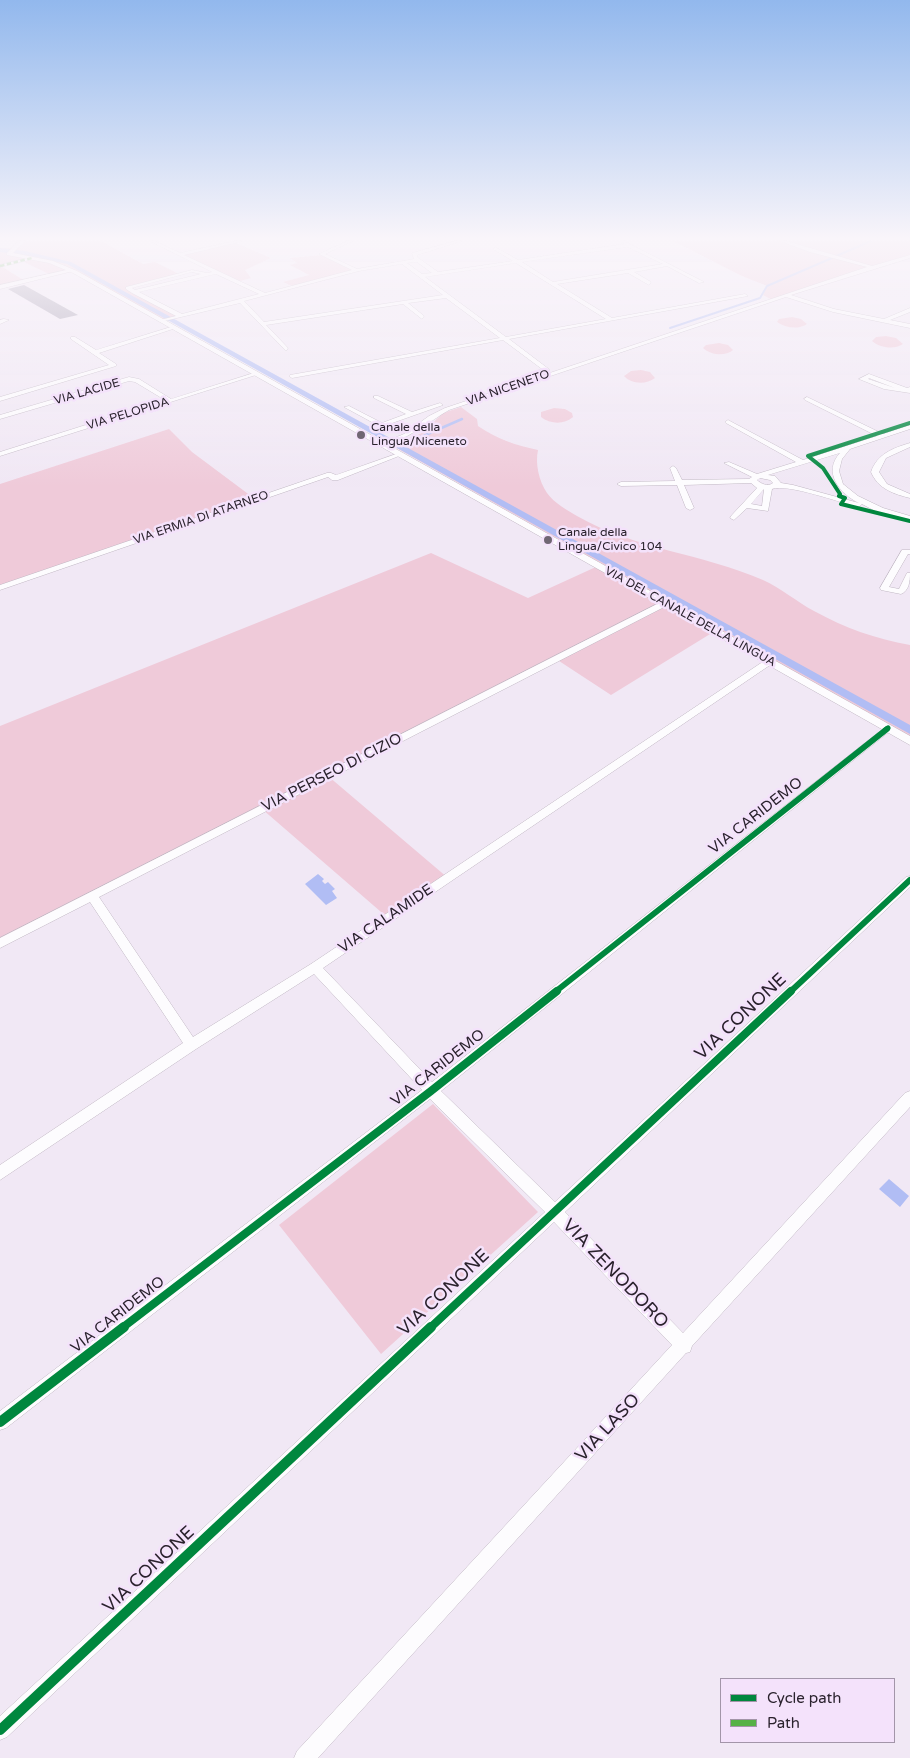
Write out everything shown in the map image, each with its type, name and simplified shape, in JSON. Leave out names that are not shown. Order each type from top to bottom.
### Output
[{"type":"street","points":[[96,352],[169,323]]},
{"type":"street","name":"VIA DEL CANALE DELLA LINGUA","points":[[181,323],[256,374],[385,444],[910,741]]},
{"type":"street","points":[[262,324],[268,323]]},
{"type":"street","points":[[483,323],[550,371]]},
{"type":"street","points":[[292,376],[587,323]]},
{"type":"street","name":"VIA NICENETO","points":[[385,444],[409,434],[440,412],[550,371],[702,323]]},
{"type":"street","points":[[895,323],[910,326]]},
{"type":"street","points":[[262,324],[286,348]]},
{"type":"street","points":[[0,399],[111,366],[114,363],[73,338]]},
{"type":"street","points":[[347,407],[381,425],[550,371]]},
{"type":"street","points":[[879,371],[863,379],[909,390]]},
{"type":"street","name":"VIA PELOPIDA","points":[[0,454],[256,374]]},
{"type":"street","name":"VIA LACIDE","points":[[0,417],[129,380],[137,380],[170,401]]},
{"type":"street","points":[[376,397],[412,415]]},
{"type":"street","points":[[807,399],[884,437]]},
{"type":"street","points":[[728,422],[803,462]]},
{"type":"street","points":[[756,478],[910,428]]},
{"type":"street","points":[[909,491],[884,485],[875,472],[878,464],[886,455],[910,445]]},
{"type":"street","points":[[848,448],[837,464],[835,471],[838,481],[851,496],[880,510]]},
{"type":"street","name":"VIA ERMIA DI ATARNEO","points":[[0,588],[329,474],[335,478],[401,454]]},
{"type":"street","points":[[727,463],[769,486],[793,487],[910,518]]},
{"type":"street","points":[[673,468],[690,508]]},
{"type":"street","points":[[620,484],[679,483],[756,478],[772,478],[778,483],[769,486],[745,505],[734,518]]},
{"type":"street","points":[[745,505],[765,509],[769,486]]},
{"type":"street","points":[[910,552],[905,552],[884,588],[901,592],[910,575]]},
{"type":"street","name":"VIA PERSEO DI CIZIO","points":[[0,943],[665,603]]},
{"type":"street","name":"VIA CALAMIDE","points":[[0,1173],[191,1045],[315,967],[770,662]]},
{"type":"street","name":"VIA CARIDEMO","points":[[0,1422],[431,1090],[888,728]]},
{"type":"street","name":"VIA CONONE","points":[[0,1730],[910,880]]},
{"type":"street","points":[[92,896],[191,1045]]},
{"type":"street","name":"VIA ZENODORO","points":[[315,967],[431,1090],[554,1211],[684,1346]]},
{"type":"street","name":"VIA LASO","points":[[304,1758],[684,1346],[910,1097]]},
{"type":"shaded area","points":[[779,323],[807,324],[792,328]]},
{"type":"shaded area","points":[[876,337],[896,338],[903,344],[887,347],[872,341]]},
{"type":"shaded area","points":[[719,343],[728,345],[733,350],[726,354],[718,354],[703,348],[706,345]]},
{"type":"shaded area","points":[[641,370],[650,372],[655,378],[639,383],[631,381],[624,376],[631,371]]},
{"type":"shaded area","points":[[461,407],[477,419],[478,426],[492,435],[514,444],[538,450],[537,467],[544,488],[553,500],[577,516],[623,537],[740,571],[770,583],[837,623],[885,640],[910,645],[910,737],[391,445],[422,433],[443,413]]},
{"type":"shaded area","points":[[554,408],[565,409],[572,413],[573,417],[557,423],[541,417],[541,412]]},
{"type":"shaded area","points":[[169,429],[192,452],[255,499],[0,588],[0,484]]},
{"type":"shaded area","points":[[431,553],[528,598],[598,566],[715,631],[611,695],[556,659],[328,776],[448,878],[388,918],[262,809],[0,943],[0,726]]},
{"type":"shaded area","points":[[433,1104],[538,1212],[381,1354],[279,1225]]},
{"type":"water","points":[[318,874],[324,879],[322,881],[325,884],[328,882],[335,889],[332,891],[337,898],[326,905],[305,884]]},
{"type":"water","points":[[889,1179],[909,1196],[900,1207],[879,1189]]},
{"type":"waterway","points":[[177,323],[910,730]]},
{"type":"waterway","points":[[670,328],[685,323]]},
{"type":"waterway","points":[[398,447],[462,419]]},
{"type":"cycle path","points":[[910,423],[808,456],[823,468],[840,494],[839,496],[845,498],[841,504],[910,521]]},
{"type":"cycle path","points":[[0,1422],[431,1091],[888,728]]},
{"type":"cycle path","points":[[0,1730],[910,880]]},
{"type":"place","name":"Canale della Lingua/Niceneto","points":[[361,435]]},
{"type":"place","name":"Canale della Lingua/Civico 104","points":[[548,540]]}]
